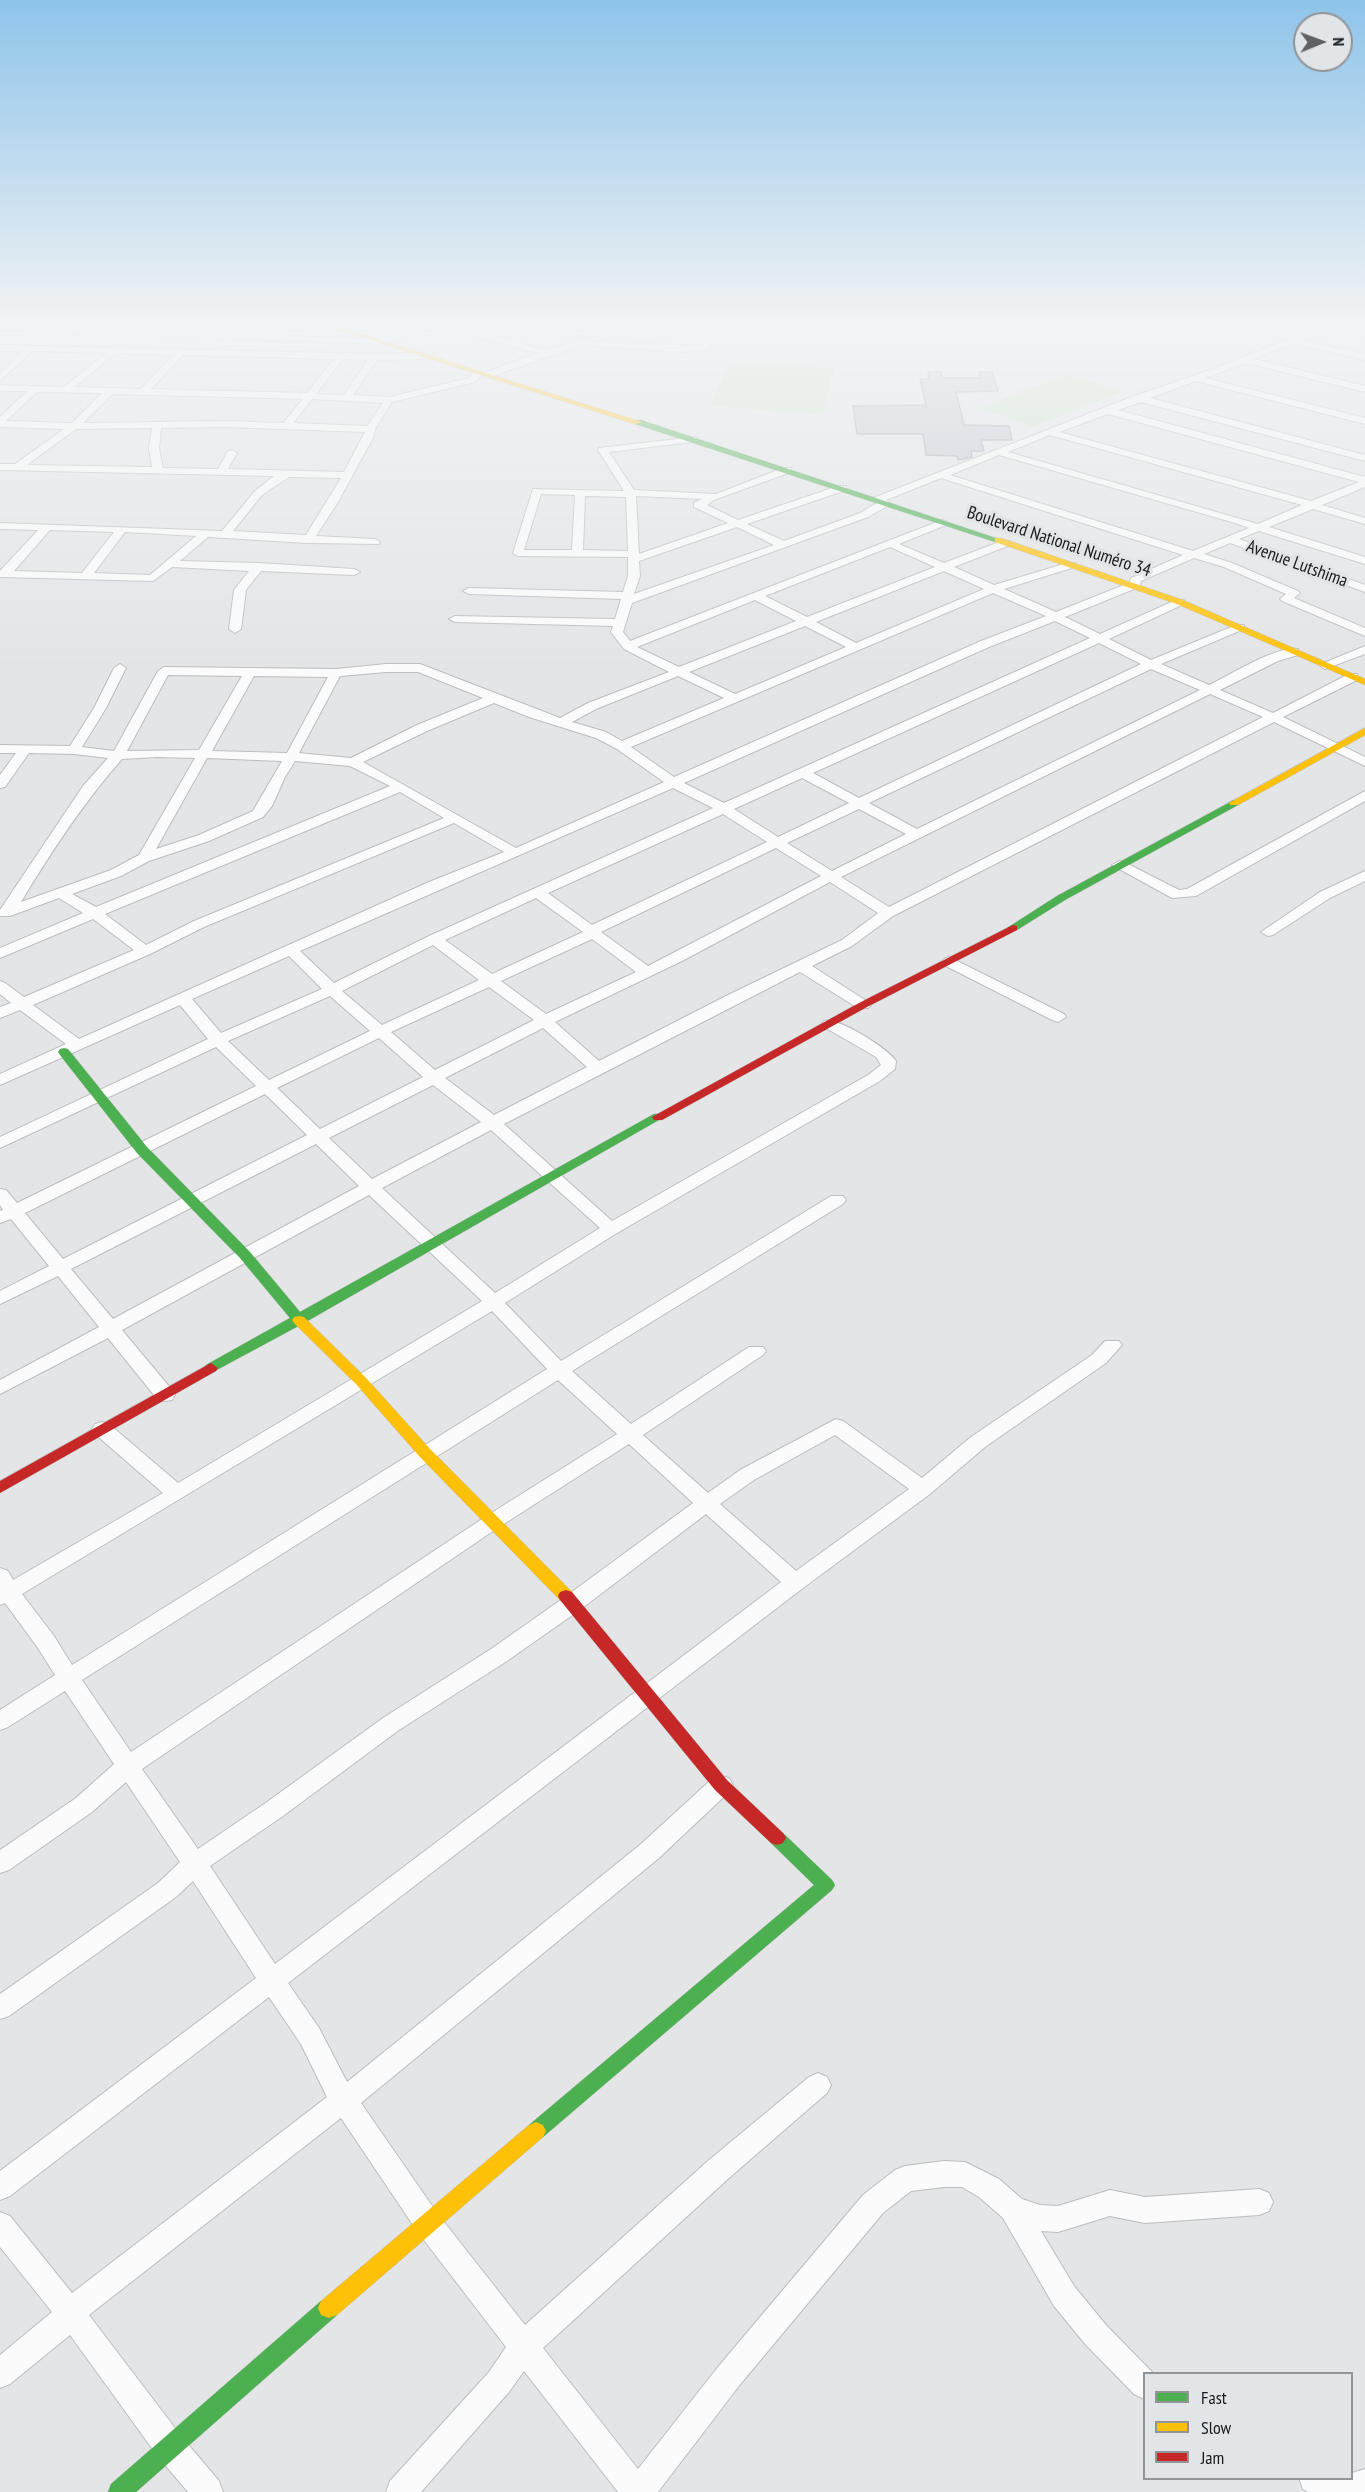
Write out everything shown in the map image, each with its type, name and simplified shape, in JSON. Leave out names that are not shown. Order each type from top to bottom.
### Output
[{"type":"street","points":[[16,468],[54,440]]},
{"type":"street","points":[[155,440],[158,470]]},
{"type":"street","points":[[308,540],[333,502],[367,440]]},
{"type":"street","points":[[682,440],[603,450],[631,493],[634,576],[618,632],[628,646],[668,668],[734,698]]},
{"type":"street","name":"Boulevard National Numéro 34","points":[[696,440],[1135,585],[1240,627],[1359,679]]},
{"type":"street","points":[[469,591],[627,599],[864,515],[881,502],[941,475],[1030,440]]},
{"type":"street","points":[[1079,440],[1365,521]]},
{"type":"street","points":[[1217,440],[1365,481]]},
{"type":"street","points":[[1298,440],[1365,458]]},
{"type":"street","points":[[221,472],[232,453]]},
{"type":"street","points":[[1001,453],[1257,527],[1365,561]]},
{"type":"street","points":[[0,467],[347,475]]},
{"type":"street","points":[[783,545],[698,505],[787,470]]},
{"type":"street","points":[[223,536],[239,519],[258,492],[272,480],[287,474]]},
{"type":"street","points":[[941,475],[1228,565],[1294,593],[1286,599],[1365,632]]},
{"type":"street","points":[[0,1080],[434,885],[515,853],[796,727],[1054,616],[1135,585],[1135,580],[1146,574],[1365,481]]},
{"type":"street","points":[[717,497],[537,491],[518,554],[634,557],[842,488]]},
{"type":"street","points":[[577,555],[580,494]]},
{"type":"street","points":[[628,646],[942,523]]},
{"type":"street","points":[[0,526],[122,529],[223,536],[375,542]]},
{"type":"street","points":[[3,574],[47,527]]},
{"type":"street","points":[[85,577],[122,529]]},
{"type":"street","points":[[3,574],[153,578],[204,535]]},
{"type":"street","name":"Avenue Lutshima","points":[[1229,539],[1365,589]]},
{"type":"street","points":[[562,722],[592,706],[1006,543]]},
{"type":"street","points":[[891,544],[1054,616],[1152,664],[1273,717],[1365,762]]},
{"type":"street","points":[[171,564],[259,566],[354,572]]},
{"type":"street","points":[[622,746],[858,648],[993,588],[1071,565]]},
{"type":"street","points":[[235,628],[240,590],[259,566]]},
{"type":"street","points":[[755,596],[858,648]]},
{"type":"street","points":[[0,1143],[218,1040],[332,990],[434,939],[708,817],[722,807],[872,743],[996,683],[1026,672],[1032,667],[1180,602]]},
{"type":"street","points":[[454,619],[619,623]]},
{"type":"street","points":[[7,1214],[142,1150],[381,1031],[588,936],[593,930],[777,842],[1152,664],[1240,627]]},
{"type":"street","points":[[1325,665],[1365,650]]},
{"type":"street","points":[[0,1298],[830,876],[1209,689],[1294,651]]},
{"type":"street","points":[[74,750],[100,708],[120,668]]},
{"type":"street","points":[[4,914],[88,789],[118,755],[164,671],[336,673],[386,668],[420,668],[494,698],[601,735],[622,746],[675,783],[722,807],[888,913]]},
{"type":"street","points":[[144,858],[251,671]]},
{"type":"street","points":[[4,914],[116,873],[144,858],[204,838],[258,814],[265,806],[278,777],[291,758],[336,673]]},
{"type":"street","points":[[0,1388],[370,1187],[800,965],[847,943],[888,913],[1028,843],[1154,776],[1249,731],[1273,717],[1359,679]]},
{"type":"street","points":[[353,762],[422,728],[494,698]]},
{"type":"street","points":[[0,1488],[552,1175],[863,1005],[1025,922],[1061,898],[1119,865],[1365,731]]},
{"type":"street","points":[[0,749],[353,762],[515,853]]},
{"type":"street","points":[[0,784],[25,750]]},
{"type":"street","points":[[802,773],[916,834]]},
{"type":"street","points":[[0,953],[93,912],[400,787]]},
{"type":"street","points":[[1119,865],[1183,896],[1365,795]]},
{"type":"street","points":[[0,1013],[145,951],[200,924],[453,819]]},
{"type":"street","points":[[1268,932],[1325,895],[1365,874]]},
{"type":"street","points":[[538,892],[593,930],[606,944],[645,972]]},
{"type":"street","points":[[60,894],[93,912],[145,951]]},
{"type":"street","points":[[434,939],[545,1021],[598,1069]]},
{"type":"street","points":[[290,949],[332,990],[433,1077],[493,1123],[611,1229]]},
{"type":"street","points":[[949,962],[1058,1017]]},
{"type":"street","points":[[800,965],[863,1005]]},
{"type":"street","points":[[0,986],[71,1048],[101,1096],[142,1150],[245,1255],[298,1319],[361,1381],[425,1453],[573,1603],[721,1785],[826,1886],[739,1956],[679,2011],[427,2222],[119,2492]]},
{"type":"street","points":[[183,998],[218,1040],[429,1244],[494,1302],[559,1370],[795,1582]]},
{"type":"street","points":[[830,1024],[882,1054],[889,1066],[874,1078],[611,1229],[176,1493],[3,1588],[46,1642],[127,1767],[246,1939],[310,2036],[343,2101],[360,2122],[427,2222],[638,2492],[728,2377],[873,2204],[905,2179],[944,2174],[965,2175],[989,2188],[1013,2210],[1064,2296],[1096,2335],[1143,2383]]},
{"type":"street","points":[[0,1194],[7,1214],[60,1268],[165,1395]]},
{"type":"street","points":[[0,1721],[425,1453],[837,1200]]},
{"type":"street","points":[[0,2187],[795,1582],[923,1489],[978,1442],[1099,1359],[1112,1345]]},
{"type":"street","points":[[0,1863],[84,1805],[127,1767],[492,1522],[756,1351]]},
{"type":"street","points":[[0,2008],[167,1890],[194,1864],[391,1724],[573,1603],[747,1475],[836,1426],[923,1489]]},
{"type":"street","points":[[102,1429],[176,1493]]},
{"type":"street","points":[[0,2374],[58,2326],[70,2312],[343,2101],[650,1851],[721,1785]]},
{"type":"street","points":[[402,2492],[499,2382],[524,2346],[719,2169],[818,2085]]},
{"type":"street","points":[[1013,2210],[1040,2218],[1058,2219],[1110,2203],[1145,2210],[1259,2202]]},
{"type":"street","points":[[0,2225],[70,2312],[170,2447],[208,2492]]},
{"type":"street","points":[[1317,2480],[1336,2492],[1365,2484]]},
{"type":"building","points":[[924,440],[981,440],[984,451],[971,451],[972,457],[958,460],[957,456],[926,455]]},
{"type":"traffic: fast","points":[[694,440],[998,540]]},
{"type":"traffic: fast","points":[[1013,928],[1061,898],[1234,803]]},
{"type":"traffic: fast","points":[[64,1052],[142,1150],[245,1255],[299,1320]]},
{"type":"traffic: fast","points":[[211,1368],[658,1117]]},
{"type":"traffic: fast","points":[[536,2131],[826,1885],[777,1838]]},
{"type":"traffic: fast","points":[[119,2492],[329,2308]]},
{"type":"traffic: slow","points":[[998,540],[1180,602],[1365,682]]},
{"type":"traffic: slow","points":[[1234,803],[1365,731]]},
{"type":"traffic: slow","points":[[299,1320],[361,1381],[425,1453],[566,1596]]},
{"type":"traffic: slow","points":[[329,2308],[536,2131]]},
{"type":"traffic: jam","points":[[658,1117],[863,1005],[1013,928]]},
{"type":"traffic: jam","points":[[0,1488],[211,1368]]},
{"type":"traffic: jam","points":[[566,1596],[721,1785],[777,1838]]}]
